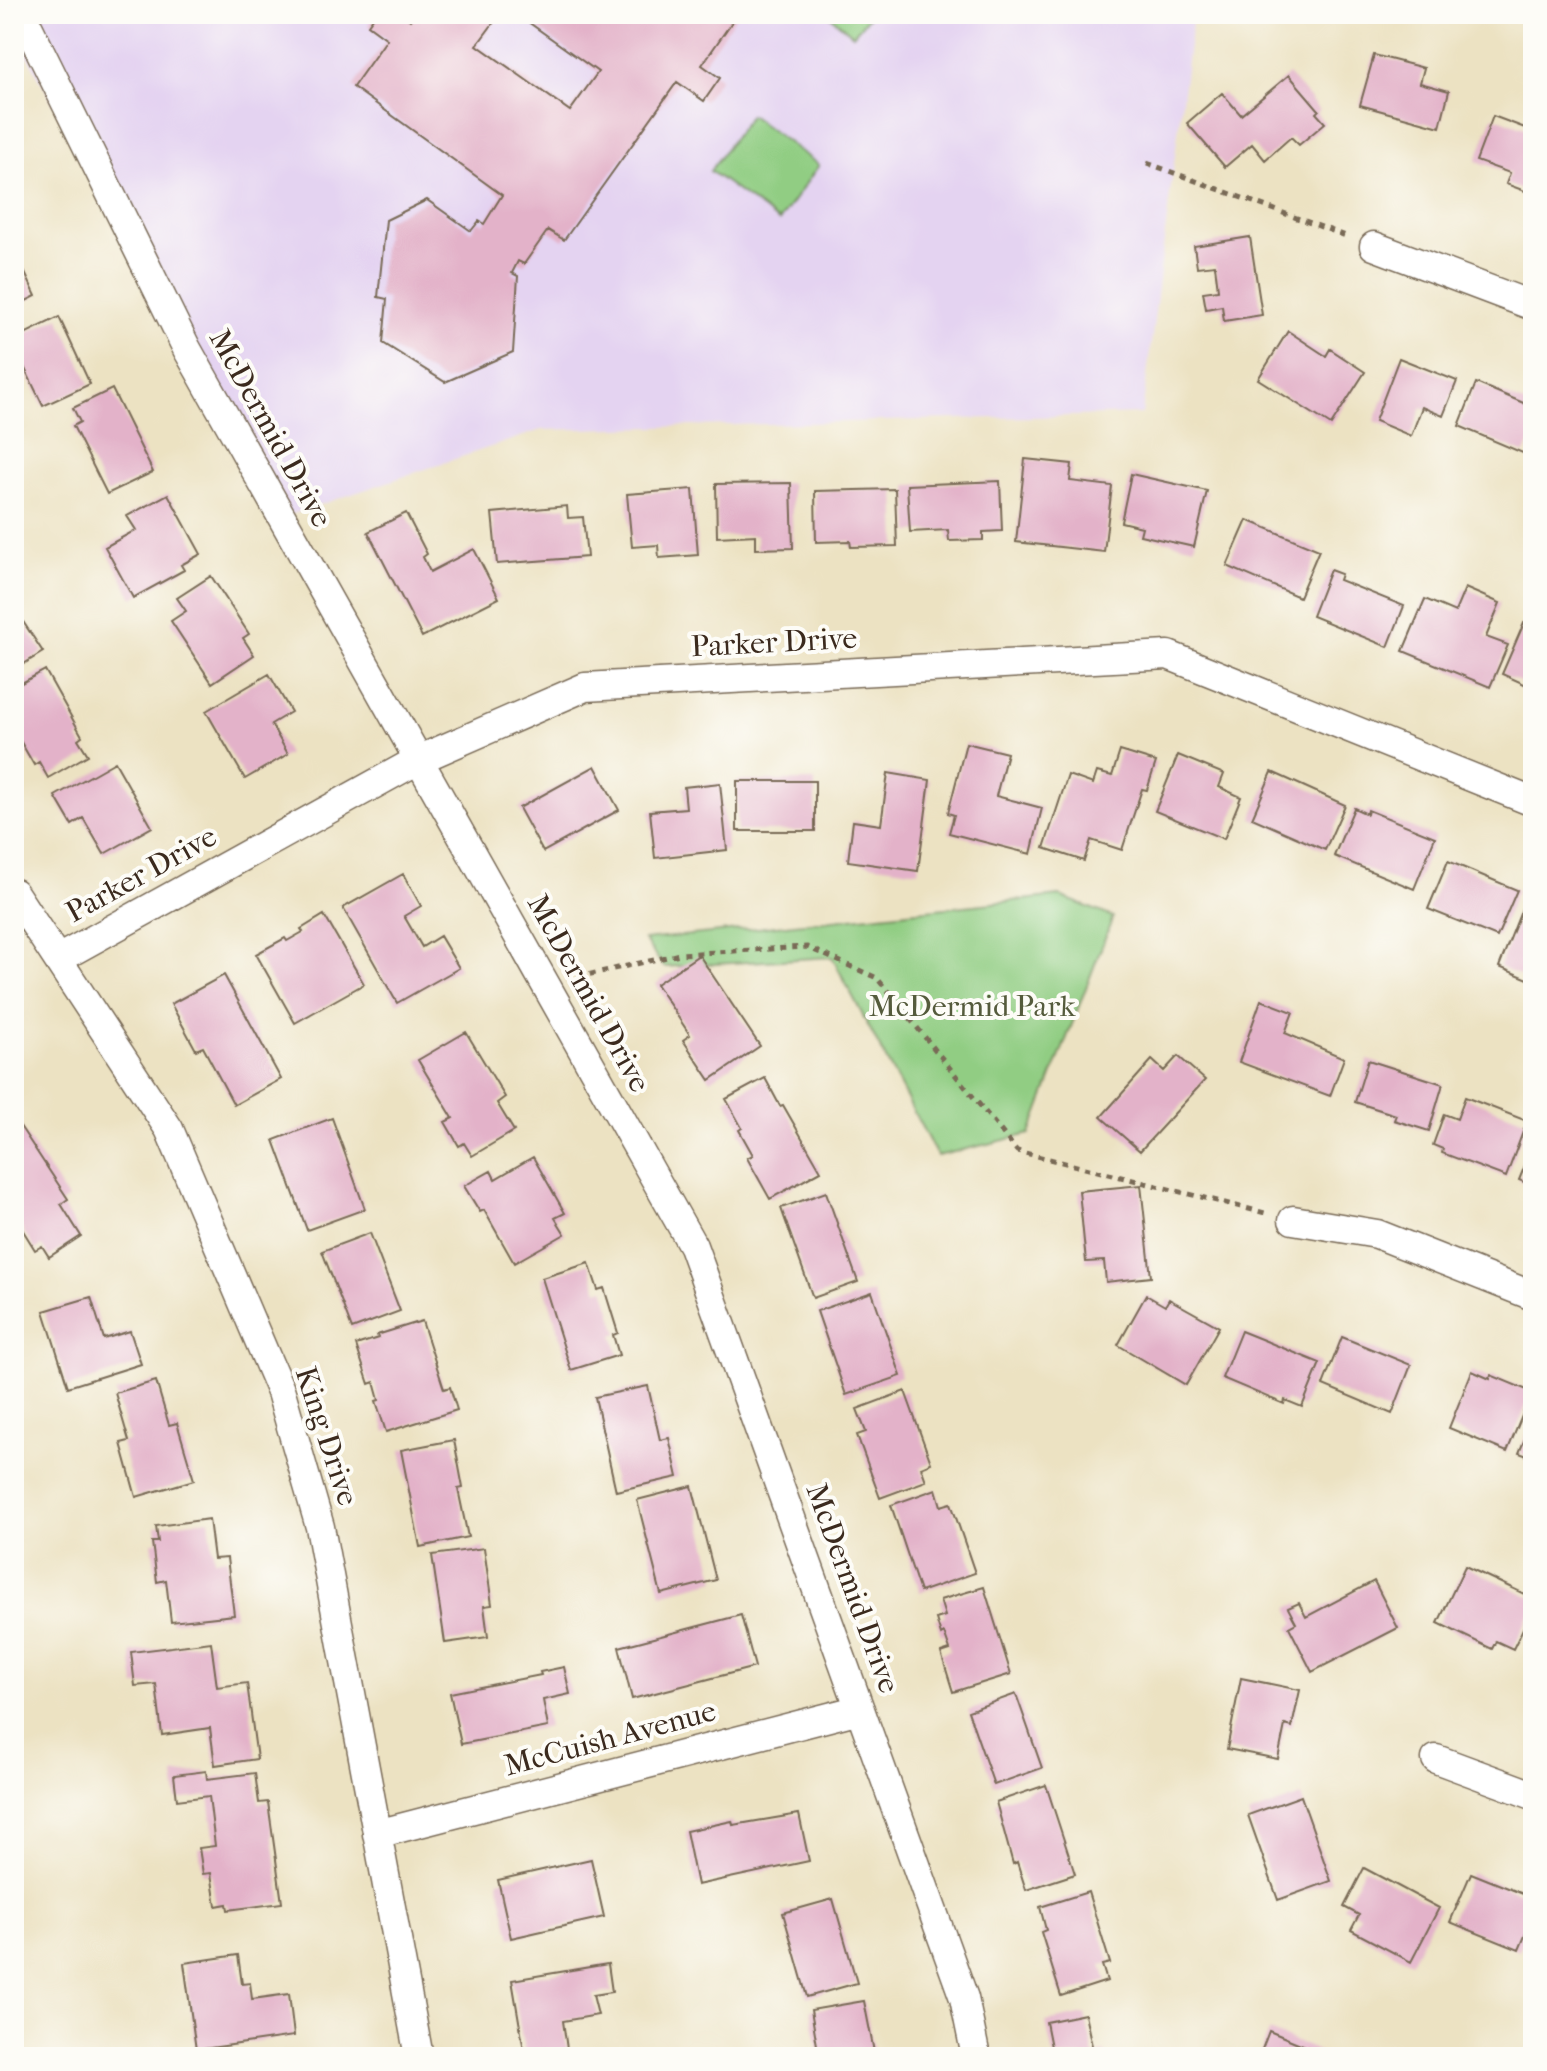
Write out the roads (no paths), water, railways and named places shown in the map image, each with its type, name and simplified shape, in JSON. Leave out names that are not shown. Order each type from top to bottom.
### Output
[{"type":"street","name":"McDermid Drive","points":[[22,14],[187,349],[693,1246],[964,1998],[976,2057]]},
{"type":"street","points":[[1374,246],[1533,306]]},
{"type":"street","name":"Parker Drive","points":[[58,959],[418,760],[585,687],[1168,655],[1533,802]]},
{"type":"street","name":"King Drive","points":[[14,893],[169,1129],[281,1392],[320,1527],[419,2057]]},
{"type":"street","points":[[1293,1220],[1377,1234],[1533,1296]]},
{"type":"street","name":"McCuish Avenue","points":[[377,1834],[860,1709]]},
{"type":"street","points":[[1436,1759],[1533,1795]]},
{"type":"park label","name":"McDermid Park","points":[[972,1006]]}]
